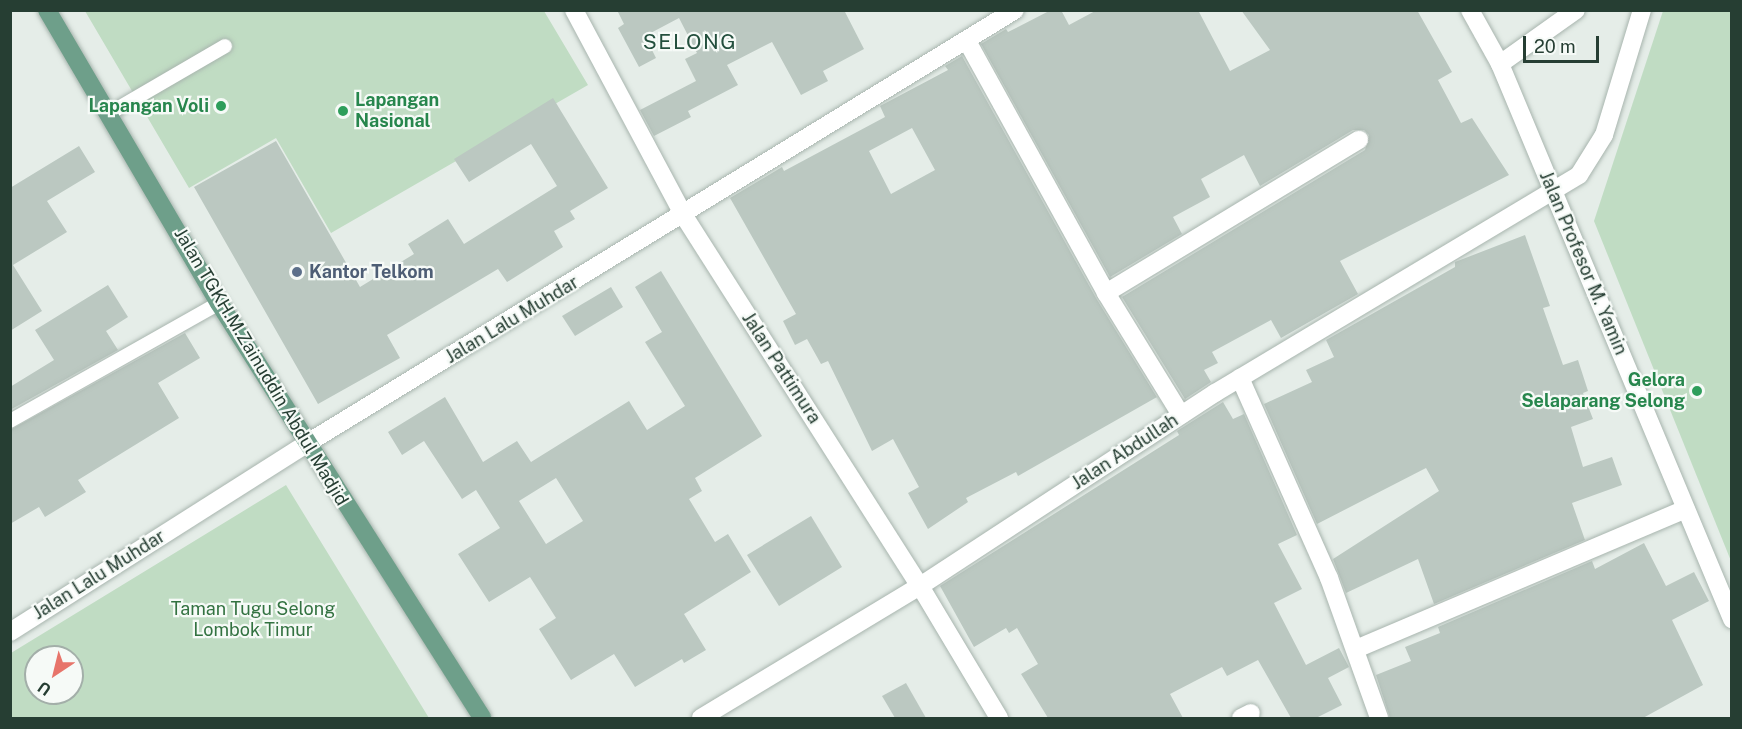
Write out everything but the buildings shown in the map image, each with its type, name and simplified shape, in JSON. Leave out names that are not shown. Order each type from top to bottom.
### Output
[{"type":"main road","name":"Jalan TGKH.M.Zainuddin Abdul Madjid","points":[[47,10],[110,113],[219,303],[306,444],[482,718]]},
{"type":"street","name":"Jalan Pattimura","points":[[574,10],[684,216],[920,586],[999,718]]},
{"type":"street","name":"Jalan Lalu Muhdar","points":[[10,632],[306,444],[684,216],[1015,10]]},
{"type":"street","name":"Jalan Profesor M. Yamin","points":[[1470,10],[1500,64],[1731,619]]},
{"type":"street","points":[[1500,64],[1576,10]]},
{"type":"street","name":"Jalan Abdullah","points":[[701,718],[920,586],[1240,378],[1554,193],[1579,175],[1604,135],[1642,10]]},
{"type":"street","points":[[967,40],[1106,293],[1181,415]]},
{"type":"street","points":[[1106,293],[1359,140]]},
{"type":"street","points":[[1240,378],[1329,578],[1379,718]]},
{"type":"street","points":[[1356,649],[1686,509]]},
{"type":"lane","points":[[110,113],[225,46]]},
{"type":"lane","points":[[10,421],[219,303]]},
{"type":"green space","name":"Lapangan Nasional","points":[[85,11],[544,11],[588,85],[331,233],[276,138],[189,188]]},
{"type":"green space","name":"Gelora Selaparang Selong","points":[[1663,11],[1731,11],[1731,561],[1594,221]]},
{"type":"green space","name":"Taman Tugu Selong Lombok Timur","points":[[286,485],[429,718],[11,718],[11,653],[24,645],[24,705],[84,705],[84,645],[24,645]]},
{"type":"place","name":"Lapangan Voli","points":[[221,106]]},
{"type":"place","name":"Lapangan Nasional","points":[[343,111]]},
{"type":"place","name":"Kantor Telkom","points":[[297,272]]},
{"type":"place","name":"Gelora Selaparang Selong","points":[[1697,391]]},
{"type":"district","name":"SELONG","points":[[690,42]]}]
